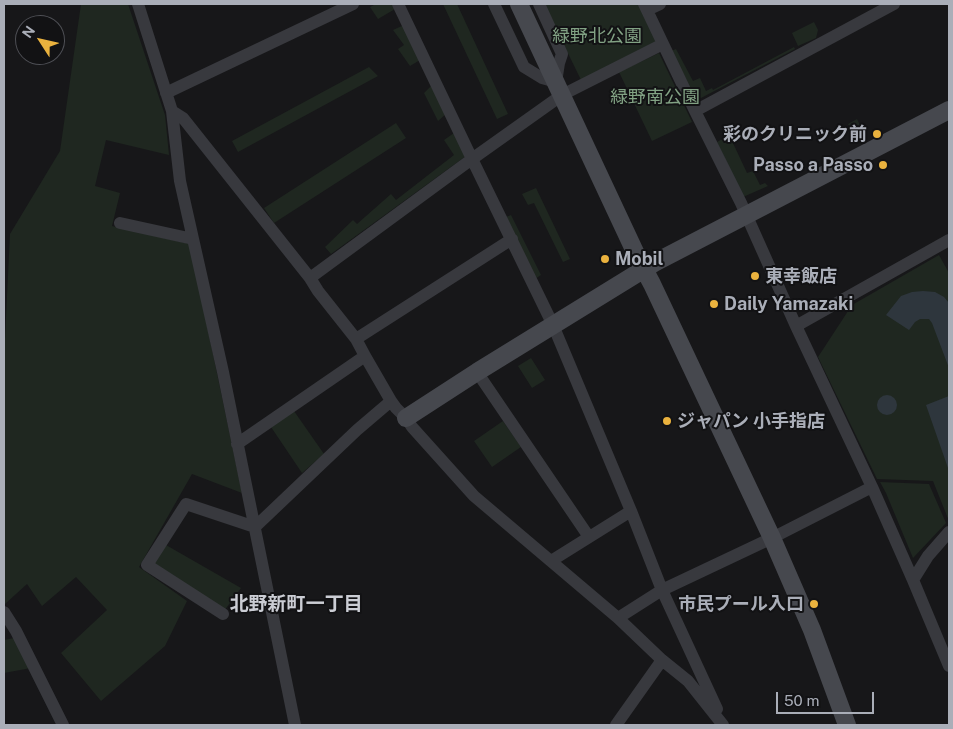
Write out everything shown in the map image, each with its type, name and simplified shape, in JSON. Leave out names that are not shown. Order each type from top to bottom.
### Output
[{"type":"street","points":[[138,4],[172,111],[180,181],[223,372],[295,725]]},
{"type":"street","points":[[166,93],[353,4]]},
{"type":"street","points":[[398,4],[553,325],[662,590],[724,725]]},
{"type":"street","points":[[494,4],[524,67],[559,88]]},
{"type":"street","points":[[519,4],[772,538],[812,630],[848,725]]},
{"type":"street","points":[[538,4],[562,54],[559,63],[559,88]]},
{"type":"street","points":[[660,4],[646,7],[746,215],[872,487],[949,666]]},
{"type":"street","points":[[695,111],[894,4]]},
{"type":"street","points":[[310,278],[472,159],[559,88],[663,44]]},
{"type":"street","points":[[406,418],[644,269],[949,110]]},
{"type":"street","points":[[172,111],[183,118],[310,278],[356,339],[391,401],[474,496],[618,618],[662,660],[688,681],[724,725]]},
{"type":"street","points":[[120,223],[193,239]]},
{"type":"street","points":[[356,339],[512,238]]},
{"type":"street","points":[[796,326],[949,240]]},
{"type":"street","points":[[237,444],[365,356]]},
{"type":"street","points":[[477,372],[589,537]]},
{"type":"street","points":[[254,527],[357,430],[391,401]]},
{"type":"street","points":[[618,618],[662,590],[772,538],[872,487]]},
{"type":"street","points":[[223,614],[147,565],[186,504],[254,527]]},
{"type":"street","points":[[551,561],[630,511]]},
{"type":"street","points":[[913,580],[928,556],[949,532]]},
{"type":"street","points":[[4,612],[16,630],[62,725]]},
{"type":"street","points":[[616,725],[662,660]]},
{"type":"green space","points":[[81,4],[128,4],[165,115],[169,155],[106,140],[95,186],[120,193],[112,226],[190,244],[242,493],[192,474],[139,567],[187,601],[165,646],[101,701],[61,653],[107,610],[76,577],[42,606],[27,584],[5,604],[4,591],[4,359],[10,234],[60,151]]},
{"type":"green space","points":[[376,4],[392,4],[395,9],[378,19],[370,7]]},
{"type":"green space","points":[[443,4],[457,4],[508,114],[497,119]]},
{"type":"green space","name":"緑野北公園","points":[[544,4],[641,4],[660,42],[581,80]]},
{"type":"green space","points":[[814,22],[818,30],[816,38],[798,46],[792,33]]},
{"type":"green space","points":[[404,25],[420,60],[410,66],[398,49],[404,45],[393,30]]},
{"type":"green space","points":[[794,47],[795,49],[701,98],[694,96],[671,51],[676,49],[693,81],[700,78],[706,91],[712,88],[713,90]]},
{"type":"green space","name":"緑野南公園","points":[[659,53],[692,122],[652,141],[619,72]]},
{"type":"green space","points":[[369,67],[378,76],[238,152],[232,141]]},
{"type":"green space","points":[[431,86],[446,114],[438,121],[424,93]]},
{"type":"green space","points":[[857,119],[865,135],[856,139],[848,124]]},
{"type":"green space","points":[[396,123],[406,138],[274,223],[264,208]]},
{"type":"green space","points":[[454,133],[466,156],[331,254],[325,247],[353,220],[357,224],[391,194],[396,200],[454,155],[444,140]]},
{"type":"green space","points":[[726,137],[732,141],[747,173],[753,171],[760,185],[765,183],[768,186],[743,197],[717,142]]},
{"type":"green space","points":[[536,188],[570,259],[563,262],[534,203],[528,205],[522,194]]},
{"type":"green space","points":[[511,215],[541,275],[535,279],[506,217]]},
{"type":"green space","points":[[939,255],[949,273],[949,521],[933,481],[877,479],[818,357],[852,305]]},
{"type":"green space","points":[[531,358],[545,380],[532,388],[518,366]]},
{"type":"green space","points":[[294,411],[324,454],[302,473],[271,427]]},
{"type":"green space","points":[[503,421],[521,447],[492,467],[474,441]]},
{"type":"green space","points":[[880,482],[929,484],[946,523],[913,558],[886,493]]},
{"type":"green space","points":[[166,545],[241,588],[224,611],[152,566]]},
{"type":"green space","points":[[14,638],[31,668],[4,673],[4,640]]},
{"type":"shaded area","points":[[923,291],[935,292],[944,297],[949,303],[949,368],[929,319],[920,319],[909,330],[886,315],[901,296]]},
{"type":"shaded area","points":[[887,395],[894,398],[897,405],[894,412],[887,415],[880,412],[877,405],[880,398]]},
{"type":"shaded area","points":[[949,396],[949,468],[948,468],[926,405]]},
{"type":"place","name":"彩のクリニック前","points":[[877,134]]},
{"type":"place","name":"Passo a Passo","points":[[883,165]]},
{"type":"place","name":"Mobil","points":[[605,259]]},
{"type":"place","name":"東幸飯店","points":[[755,276]]},
{"type":"place","name":"Daily Yamazaki","points":[[714,304]]},
{"type":"place","name":"ジャパン 小手指店","points":[[667,421]]},
{"type":"place","name":"市民プール入口","points":[[814,604]]},
{"type":"district","name":"北野新町一丁目","points":[[296,604]]}]
